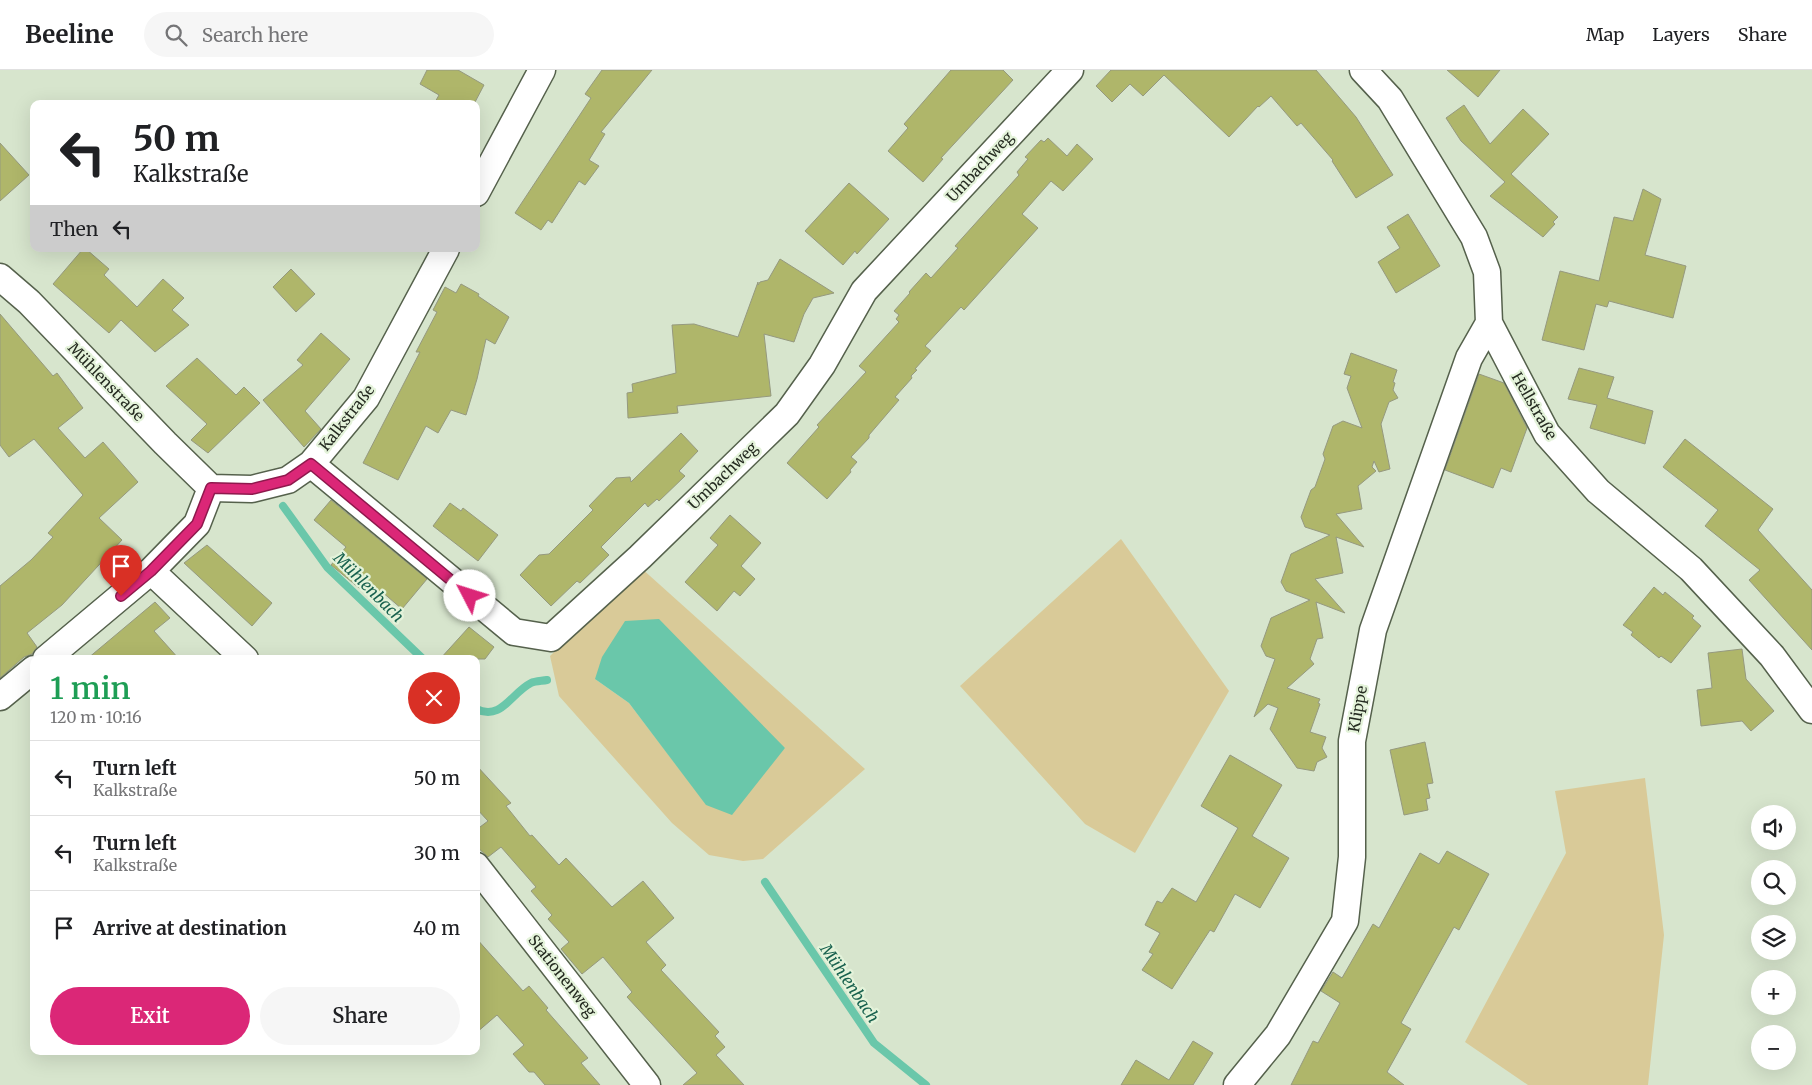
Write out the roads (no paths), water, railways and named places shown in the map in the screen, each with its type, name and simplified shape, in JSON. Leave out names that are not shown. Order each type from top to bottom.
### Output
[{"type":"street","points":[[480,186],[542,70]]},
{"type":"street","name":"Umbachweg","points":[[311,464],[514,632],[551,638],[640,557],[787,414],[822,365],[864,291],[1070,70]]},
{"type":"street","name":"Hellstraße","points":[[1363,70],[1390,98],[1474,237],[1487,272],[1489,323],[1547,434],[1598,491],[1691,569],[1772,656],[1812,710]]},
{"type":"street","name":"Kalkstraße","points":[[211,488],[252,489],[288,480],[311,464],[366,398],[444,252]]},
{"type":"street","name":"Mühlenstraße","points":[[0,277],[30,302],[165,443],[211,488]]},
{"type":"street","name":"Klippe","points":[[1237,1085],[1278,1035],[1345,921],[1352,857],[1352,741],[1372,630],[1469,358],[1489,323]]},
{"type":"street","points":[[51,655],[151,571],[197,524],[211,488]]},
{"type":"street","points":[[151,571],[241,655]]},
{"type":"street","points":[[0,697],[30,672]]},
{"type":"street","name":"Stationenweg","points":[[480,871],[647,1085]]},
{"type":"water","points":[[659,619],[785,748],[732,815],[706,805],[629,703],[595,679],[602,657],[625,621]]},
{"type":"waterway","name":"Mühlenbach","points":[[283,506],[327,567],[419,655]]},
{"type":"waterway","name":"Mühlenbach","points":[[480,710],[485,712],[500,709],[524,687],[537,681],[547,680]]},
{"type":"waterway","name":"Mühlenbach","points":[[765,882],[874,1043],[926,1085]]}]
